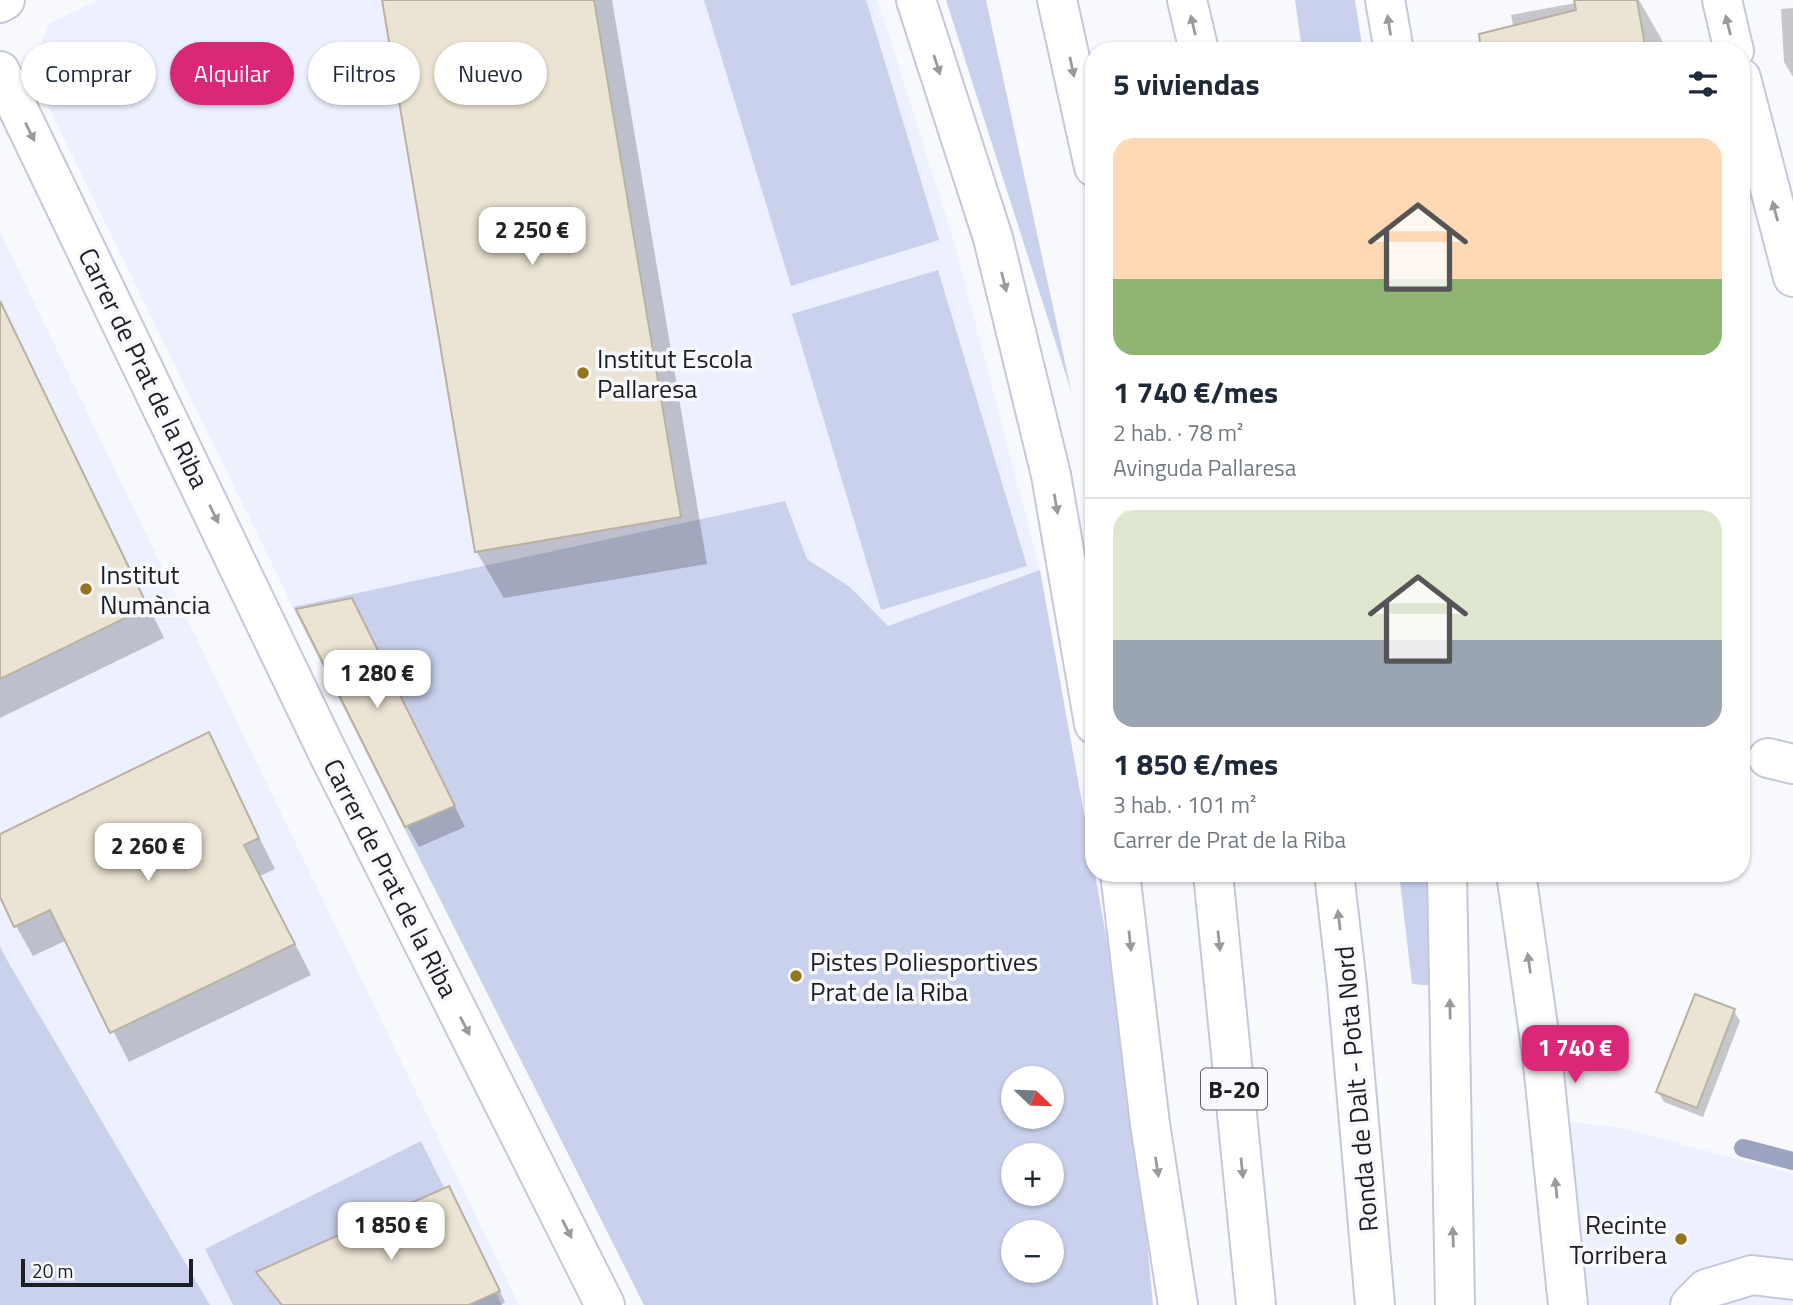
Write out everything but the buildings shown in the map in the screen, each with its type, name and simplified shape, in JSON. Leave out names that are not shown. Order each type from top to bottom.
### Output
[{"type":"main road","points":[[0,3],[5,0]]},
{"type":"main road","points":[[916,0],[993,238],[1051,475],[1085,672]]},
{"type":"main road","points":[[1057,0],[1085,126]]},
{"type":"main road","points":[[1187,0],[1197,42]]},
{"type":"main road","points":[[1385,0],[1392,42]]},
{"type":"main road","points":[[1722,0],[1732,42]]},
{"type":"main road","name":"Carrer de Prat de la Riba","points":[[0,71],[327,751],[605,1305]]},
{"type":"main road","points":[[1750,112],[1793,277]]},
{"type":"main road","points":[[1121,882],[1150,1124],[1178,1305]]},
{"type":"main road","name":"B-20","points":[[1214,882],[1255,1305]]},
{"type":"main road","name":"Ronda de Dalt - Pota Nord","points":[[1335,882],[1348,985],[1375,1305]]},
{"type":"main road","points":[[1447,882],[1455,1305]]},
{"type":"main road","points":[[1517,882],[1542,1054],[1569,1305]]},
{"type":"main road","points":[[1690,1305],[1706,1289],[1752,1275],[1793,1280]]},
{"type":"shaded area","name":"Institut Escola Pallaresa","points":[[98,0],[878,0],[955,245],[1040,570],[888,626],[850,587],[807,559],[785,501],[293,607],[48,105],[156,105],[156,42],[42,42],[49,24]]},
{"type":"shaded area","points":[[704,0],[866,0],[939,240],[791,286]]},
{"type":"shaded area","points":[[946,0],[986,0],[1072,394]]},
{"type":"shaded area","points":[[1295,0],[1355,0],[1362,42],[1301,42]]},
{"type":"shaded area","name":"Institut Numància","points":[[0,232],[519,1305],[210,1305],[7,960],[0,945]]},
{"type":"shaded area","points":[[938,270],[1027,566],[881,610],[792,314]]},
{"type":"shaded area","name":"Pistes Poliesportives Prat de la Riba","points":[[785,501],[807,559],[850,587],[888,626],[1040,570],[1085,819],[1085,882],[1096,882],[1132,1079],[1153,1305],[644,1305],[293,607]]},
{"type":"shaded area","points":[[1400,882],[1432,882],[1435,986],[1412,984]]},
{"type":"shaded area","points":[[0,946],[7,960],[210,1305],[0,1305]]},
{"type":"shaded area","name":"Recinte Torribera","points":[[1562,1121],[1621,1128],[1793,1174],[1793,1305],[1572,1305]]},
{"type":"shaded area","points":[[421,1141],[502,1305],[233,1305],[205,1249]]},
{"type":"waterway","points":[[1743,1148],[1793,1161]]},
{"type":"place","name":"Institut Escola Pallaresa","points":[[583,373]]},
{"type":"place","name":"Institut Numància","points":[[86,589]]},
{"type":"place","name":"Pistes Poliesportives Prat de la Riba","points":[[796,976]]},
{"type":"place","name":"Recinte Torribera","points":[[1681,1239]]}]
